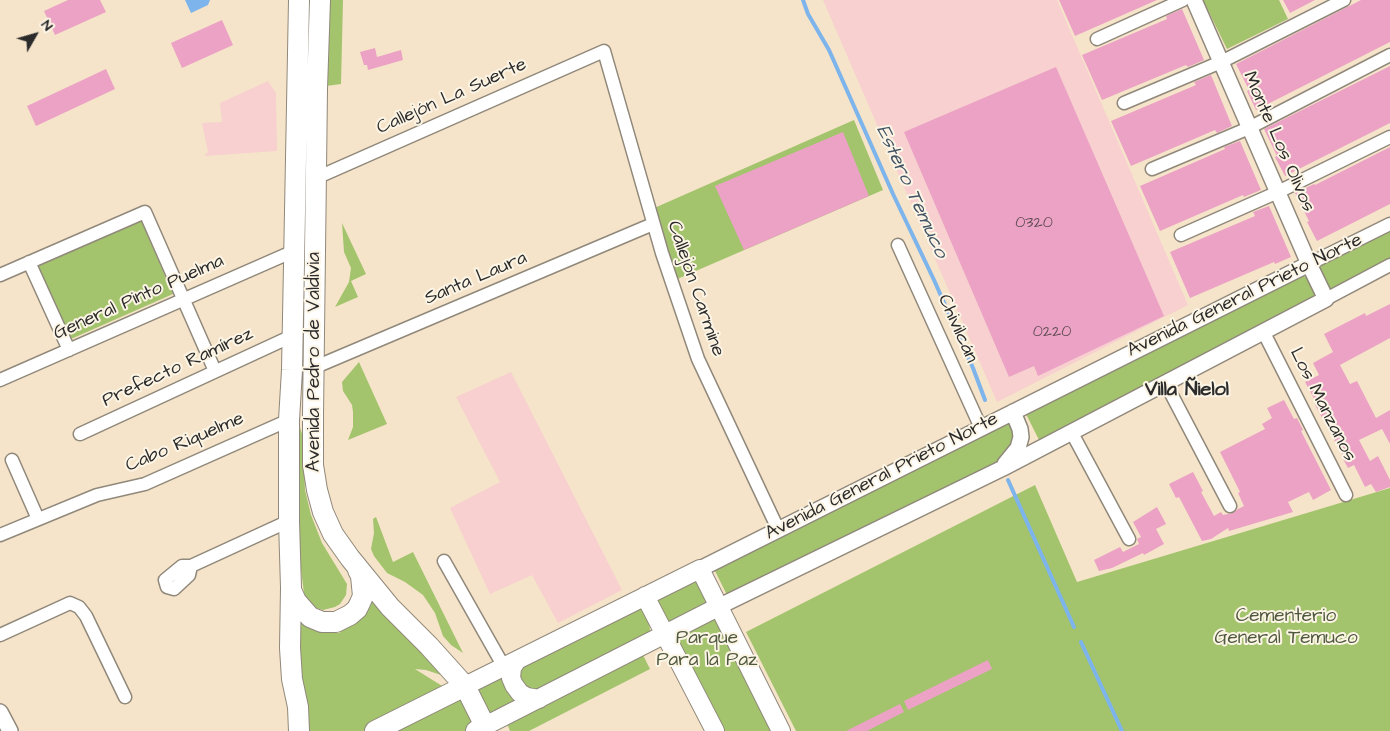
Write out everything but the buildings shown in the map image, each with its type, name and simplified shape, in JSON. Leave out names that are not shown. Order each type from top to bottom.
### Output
[{"type":"main road","name":"Avenida Pedro de Valdivia","points":[[299,0],[289,420],[290,648],[292,679],[298,707],[299,731]]},
{"type":"main road","name":"Avenida Pedro de Valdivia","points":[[320,0],[313,368],[313,465],[317,490],[323,512],[333,534],[390,607],[465,686],[483,729]]},
{"type":"main road","points":[[294,251],[308,260],[314,271]]},
{"type":"main road","points":[[291,588],[296,601],[304,612],[315,620],[322,622],[343,620],[356,609],[362,596],[361,576],[356,565]]},
{"type":"main road","points":[[700,569],[781,731]]},
{"type":"main road","name":"Avenida General Prieto Norte","points":[[375,731],[700,569]]},
{"type":"main road","points":[[645,596],[715,731]]},
{"type":"main road","name":"Avenida General Prieto Norte","points":[[483,729],[718,606]]},
{"type":"main road","points":[[510,663],[512,668],[511,678],[520,693],[539,699]]},
{"type":"street","points":[[1097,39],[1184,0]]},
{"type":"street","name":"Monte Los Olivos","points":[[1194,0],[1326,299]]},
{"type":"street","points":[[1124,103],[1221,62],[1344,0]]},
{"type":"street","name":"Callejón La Suerte","points":[[316,178],[604,51]]},
{"type":"street","name":"Callejón Carmine","points":[[604,51],[653,224],[698,358],[778,529]]},
{"type":"street","points":[[1152,169],[1249,128],[1390,55]]},
{"type":"street","points":[[1181,235],[1278,192],[1390,137]]},
{"type":"street","points":[[0,275],[145,212],[215,371]]},
{"type":"street","name":"Santa Laura","points":[[313,368],[653,224]]},
{"type":"street","name":"Avenida General Prieto Norte","points":[[700,569],[1390,224]]},
{"type":"street","name":"Chivilcán","points":[[898,245],[981,428]]},
{"type":"street","name":"General Pinto Puelma","points":[[0,380],[294,251]]},
{"type":"street","points":[[30,262],[69,350]]},
{"type":"street","name":"Avenida General Prieto Norte","points":[[718,606],[1072,433],[1390,265]]},
{"type":"street","name":"Los Manzanos","points":[[1264,332],[1346,494]]},
{"type":"street","name":"Prefecto Ramírez","points":[[80,434],[292,336]]},
{"type":"street","points":[[1166,384],[1230,506]]},
{"type":"street","points":[[1003,468],[1018,448],[1021,437],[1021,431],[1014,412]]},
{"type":"street","name":"Cabo Riquelme","points":[[0,535],[97,495],[144,484],[289,420]]},
{"type":"street","points":[[1072,433],[1129,539]]},
{"type":"street","points":[[12,460],[38,519]]},
{"type":"street","points":[[191,566],[289,521]]},
{"type":"street","points":[[444,562],[510,663]]},
{"type":"street","points":[[0,635],[70,603],[79,607],[86,616],[125,697]]},
{"type":"street","points":[[0,712],[10,731]]},
{"type":"shaded area","points":[[823,0],[1057,0],[1188,305],[997,402]]},
{"type":"shaded area","points":[[268,81],[276,93],[277,151],[204,156],[208,152],[202,123],[222,122],[220,103]]},
{"type":"shaded area","points":[[511,372],[622,590],[558,623],[532,575],[490,594],[450,508],[500,482],[456,397]]},
{"type":"green space","points":[[329,0],[343,0],[341,84],[326,86]]},
{"type":"green space","points":[[1203,0],[1279,0],[1288,19],[1227,49]]},
{"type":"green space","points":[[854,120],[883,190],[675,280],[652,209]]},
{"type":"green space","points":[[141,220],[173,294],[71,339],[38,266]]},
{"type":"green space","points":[[342,223],[366,274],[351,281],[358,297],[335,307],[349,282],[351,268],[344,252]]},
{"type":"green space","points":[[1390,228],[1390,262],[1328,294],[1314,266]]},
{"type":"green space","points":[[1300,276],[1307,277],[1315,284],[1316,295],[1313,302],[1180,371],[1039,440],[1026,414]]},
{"type":"green space","points":[[359,362],[387,424],[348,440],[353,427],[353,412],[352,405],[343,391],[342,382]]},
{"type":"green space","points":[[295,411],[303,437],[305,490],[311,515],[322,543],[347,584],[346,595],[340,604],[323,610],[311,606],[305,601],[299,554]]},
{"type":"green space","points":[[1013,420],[1017,433],[1007,460],[729,599],[713,567]]},
{"type":"green space","name":"Cementerio General Temuco","points":[[1035,485],[1077,582],[1390,488],[1390,731],[796,731],[746,632]]},
{"type":"green space","points":[[376,517],[393,562],[413,552],[463,653],[451,645],[443,636],[435,613],[423,595],[405,582],[387,573],[374,556],[371,549],[374,533],[373,519]]},
{"type":"green space","points":[[696,576],[711,608],[670,629],[653,597]]},
{"type":"green space","points":[[369,595],[450,678],[426,670],[415,669],[447,689],[363,731],[304,731],[293,616],[323,633],[339,633],[362,617]]},
{"type":"green space","points":[[640,607],[649,622],[651,638],[489,720],[474,688]]},
{"type":"green space","name":"Parque Para la Paz","points":[[716,613],[774,731],[722,731],[671,637]]},
{"type":"green space","points":[[641,651],[650,669],[529,731],[510,731],[506,721]]},
{"type":"green space","points":[[460,695],[476,727],[467,731],[389,731]]},
{"type":"water","points":[[185,0],[210,0],[208,5],[191,13]]},
{"type":"waterway","name":"Estero Temuco","points":[[803,0],[808,14],[829,50],[893,194],[934,280],[985,400]]},
{"type":"waterway","points":[[1008,480],[1074,627]]},
{"type":"waterway","points":[[1081,642],[1122,731]]},
{"type":"district","name":"Villa Ñielol","points":[[1187,391]]}]
